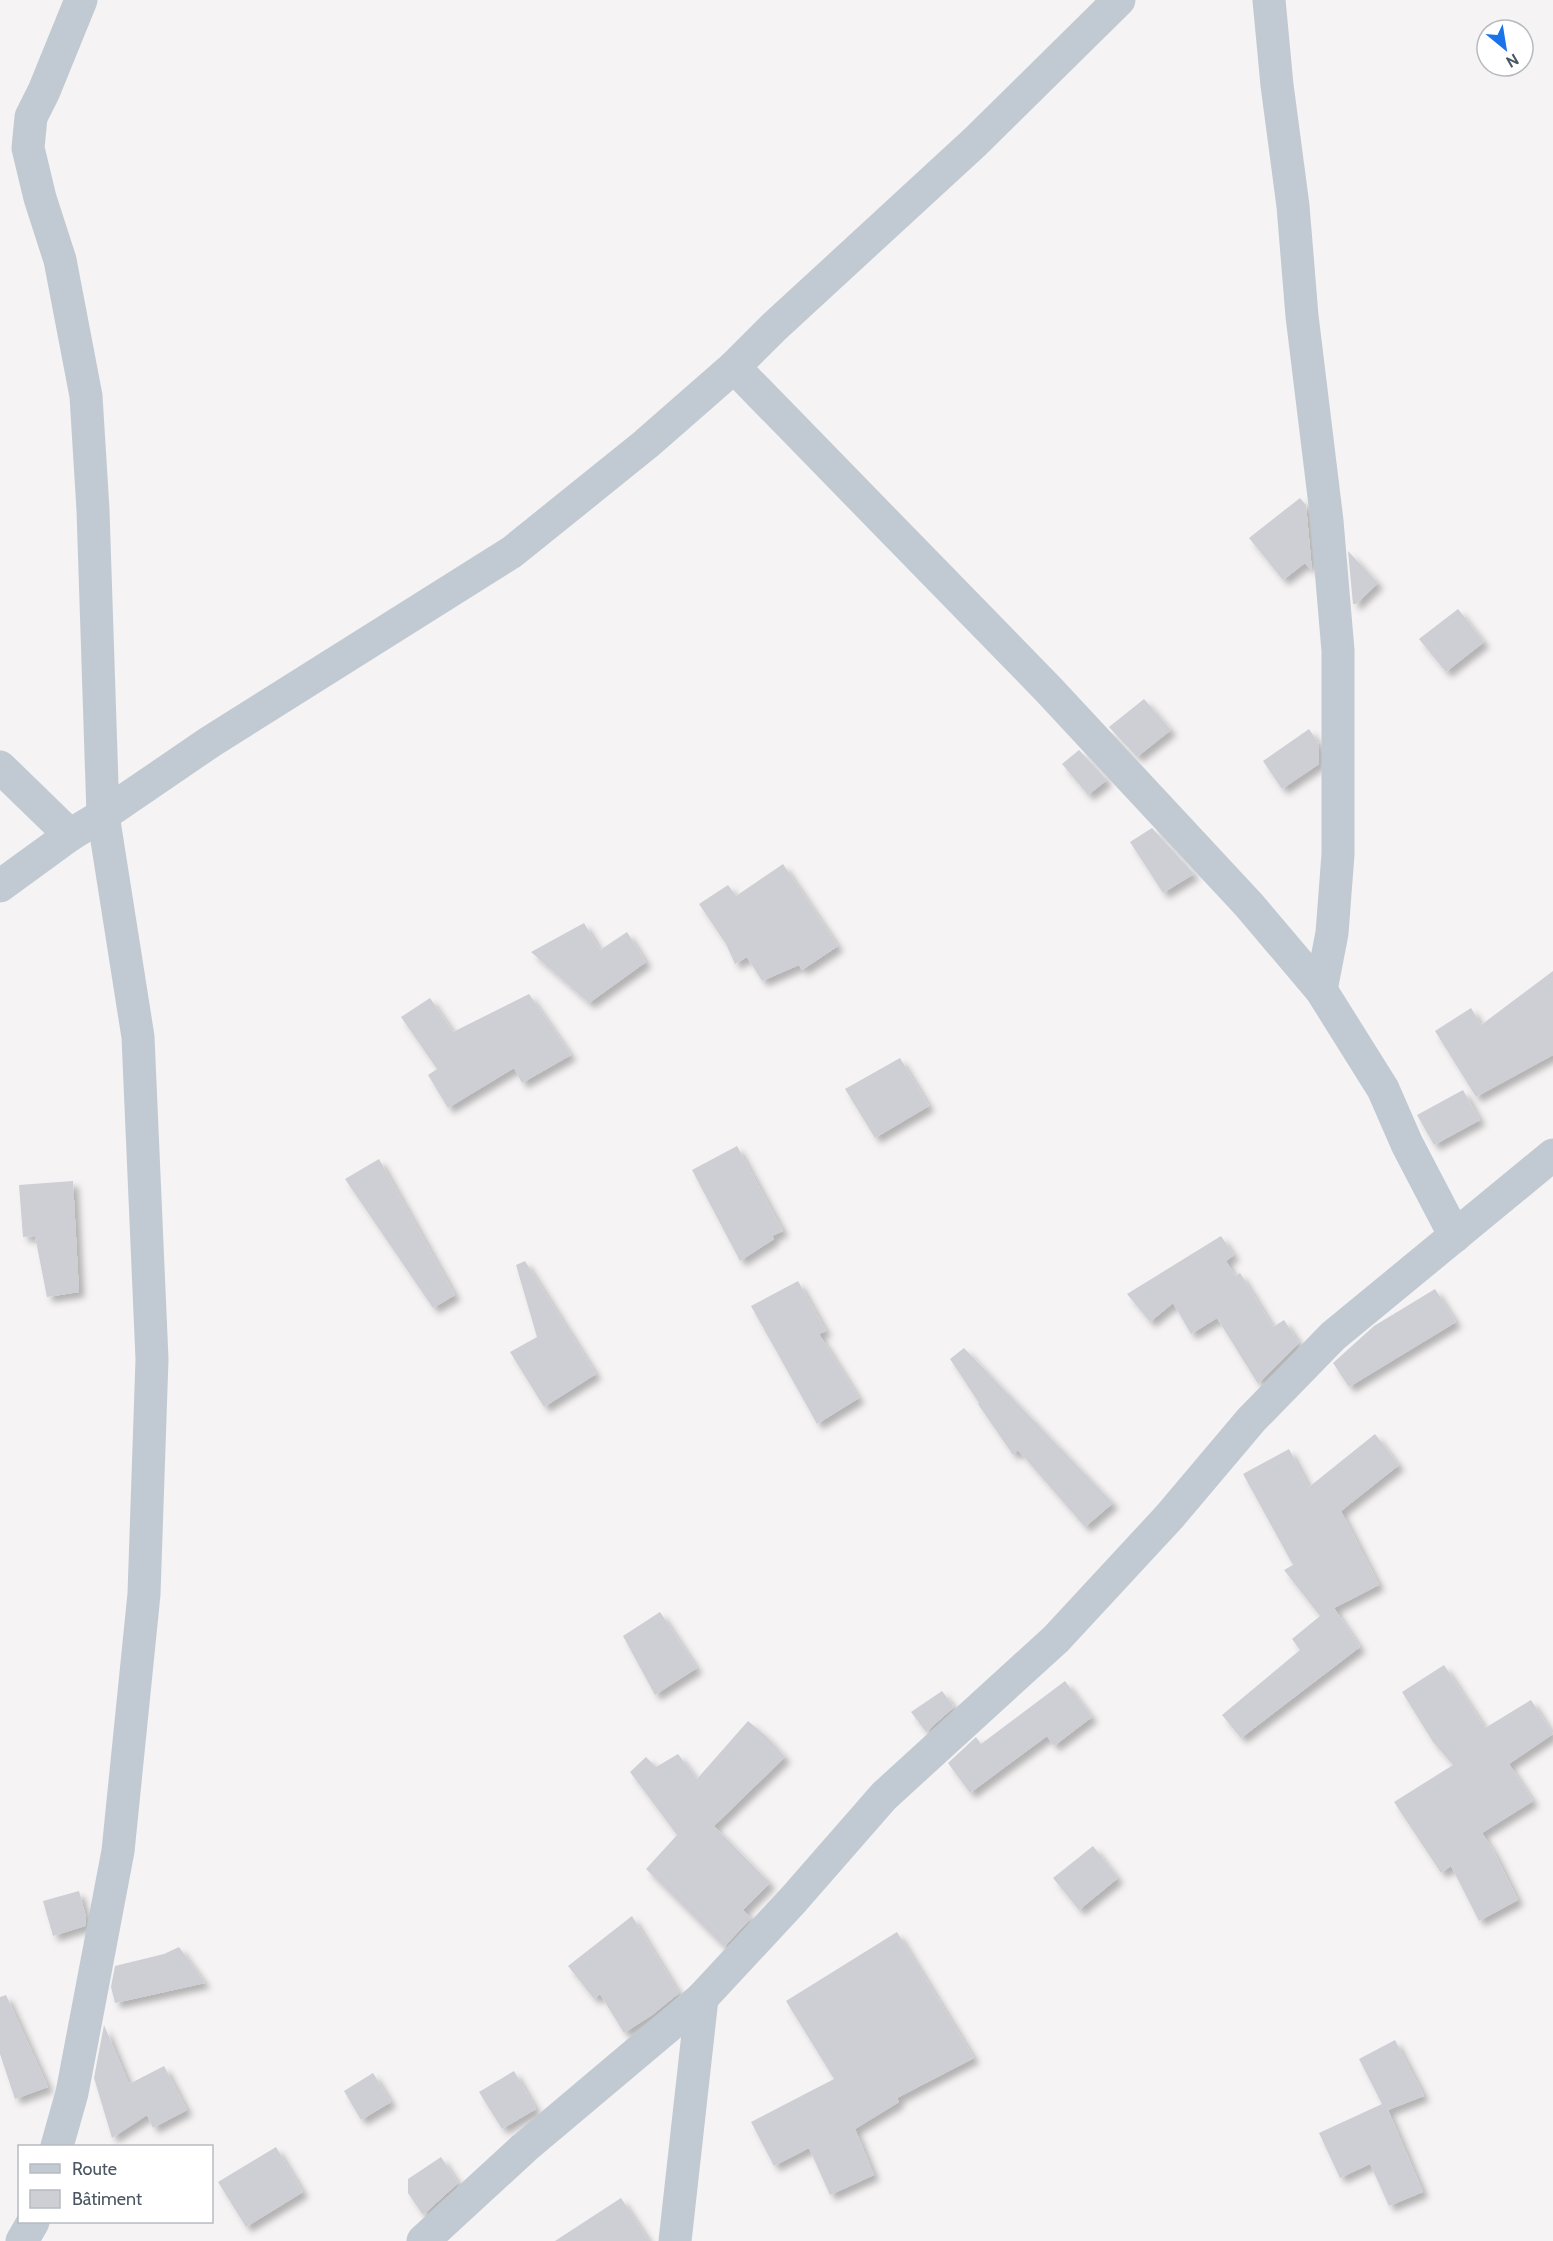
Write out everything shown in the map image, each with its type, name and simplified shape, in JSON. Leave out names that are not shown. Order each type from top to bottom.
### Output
[{"type":"street","points":[[57,2145],[72,2093],[118,1851],[144,1594],[152,1359],[138,1037],[103,816],[93,510],[86,396],[60,260],[40,198],[28,148],[31,117],[81,0]]},
{"type":"street","points":[[0,886],[70,835],[103,816],[210,742],[512,552],[646,444],[734,367],[774,327],[975,142],[1119,0]]},
{"type":"street","points":[[1269,0],[1277,85],[1293,206],[1302,316],[1327,521],[1338,651],[1338,854],[1332,933],[1322,990]]},
{"type":"street","points":[[734,367],[1048,689],[1249,905],[1322,990],[1383,1089],[1407,1144],[1455,1236]]},
{"type":"street","points":[[0,767],[70,835]]},
{"type":"street","points":[[423,2241],[524,2148],[702,1998],[794,1899],[884,1796],[1056,1639],[1170,1516],[1251,1420],[1333,1336],[1553,1155]]},
{"type":"street","points":[[675,2241],[702,1998]]},
{"type":"street","points":[[22,2241],[32,2223]]},
{"type":"building","points":[[1300,498],[1306,505],[1312,571],[1305,563],[1283,580],[1249,538]]},
{"type":"building","points":[[1348,551],[1378,583],[1356,604],[1353,604]]},
{"type":"building","points":[[1458,609],[1484,642],[1446,672],[1419,639]]},
{"type":"building","points":[[1144,699],[1171,730],[1137,757],[1109,727]]},
{"type":"building","points":[[1309,729],[1319,744],[1319,764],[1282,789],[1263,761]]},
{"type":"building","points":[[1079,750],[1107,780],[1088,795],[1062,764]]},
{"type":"building","points":[[1152,828],[1194,874],[1163,893],[1130,842]]},
{"type":"building","points":[[783,864],[838,946],[802,970],[799,965],[762,981],[747,957],[735,964],[726,944],[699,904],[728,885],[736,896]]},
{"type":"building","points":[[584,923],[600,950],[627,932],[646,962],[589,1003],[531,952]]},
{"type":"building","points":[[1553,971],[1553,1055],[1476,1097],[1435,1031],[1471,1008],[1481,1025]]},
{"type":"building","points":[[529,994],[571,1055],[522,1083],[514,1068],[448,1108],[428,1075],[437,1069],[401,1017],[430,998],[453,1032]]},
{"type":"building","points":[[900,1058],[929,1106],[875,1138],[845,1089]]},
{"type":"building","points":[[1463,1090],[1480,1120],[1434,1145],[1417,1115]]},
{"type":"building","points":[[737,1146],[783,1231],[772,1236],[774,1239],[740,1261],[692,1170]]},
{"type":"building","points":[[379,1159],[455,1295],[433,1308],[345,1179]]},
{"type":"building","points":[[73,1181],[79,1292],[47,1297],[35,1236],[23,1237],[19,1185]]},
{"type":"building","points":[[1221,1236],[1234,1255],[1226,1261],[1235,1276],[1240,1273],[1273,1327],[1284,1320],[1299,1343],[1258,1384],[1217,1318],[1191,1334],[1173,1303],[1150,1322],[1127,1294]]},
{"type":"building","points":[[525,1261],[596,1374],[544,1407],[510,1352],[537,1337],[516,1265]]},
{"type":"building","points":[[798,1281],[826,1331],[819,1334],[859,1398],[817,1424],[751,1306]]},
{"type":"building","points":[[1435,1289],[1456,1322],[1349,1387],[1333,1363],[1374,1326]]},
{"type":"building","points":[[964,1348],[1113,1503],[1085,1527],[1018,1450],[1013,1455],[978,1404],[950,1359]]},
{"type":"building","points":[[1375,1434],[1399,1465],[1341,1511],[1379,1585],[1334,1608],[1360,1647],[1241,1738],[1222,1715],[1300,1650],[1292,1639],[1320,1616],[1284,1570],[1293,1565],[1243,1474],[1289,1449],[1309,1487]]},
{"type":"building","points":[[660,1612],[697,1668],[655,1695],[623,1636]]},
{"type":"building","points":[[1444,1665],[1485,1728],[1531,1700],[1553,1734],[1509,1764],[1533,1801],[1482,1833],[1518,1900],[1479,1921],[1451,1866],[1441,1873],[1394,1802],[1453,1765],[1433,1742],[1402,1692]]},
{"type":"building","points":[[1065,1681],[1092,1717],[1054,1746],[1047,1736],[970,1793],[948,1763],[976,1737],[981,1744]]},
{"type":"building","points":[[942,1691],[954,1707],[926,1732],[911,1712]]},
{"type":"building","points":[[748,1721],[766,1736],[785,1757],[714,1826],[770,1883],[743,1910],[751,1918],[724,1947],[646,1869],[677,1835],[630,1772],[646,1757],[656,1767],[678,1754],[697,1779]]},
{"type":"building","points":[[1093,1846],[1118,1878],[1079,1910],[1053,1878]]},
{"type":"building","points":[[79,1891],[86,1917],[85,1926],[53,1936],[43,1901]]},
{"type":"building","points":[[632,1916],[679,1993],[652,2015],[624,2033],[600,1994],[594,1999],[568,1966]]},
{"type":"building","points":[[897,1932],[974,2058],[897,2098],[899,2102],[855,2129],[874,2175],[830,2195],[809,2148],[774,2166],[751,2122],[834,2079],[786,2001]]},
{"type":"building","points":[[179,1947],[205,1983],[115,2003],[111,1987],[115,1966],[164,1954]]},
{"type":"building","points":[[6,1995],[48,2087],[15,2099],[0,2054],[0,1997]]},
{"type":"building","points":[[104,2025],[129,2084],[164,2066],[187,2110],[153,2128],[147,2115],[112,2138],[94,2078]]},
{"type":"building","points":[[1395,2040],[1424,2096],[1388,2110],[1423,2192],[1389,2206],[1370,2164],[1340,2178],[1319,2133],[1382,2104],[1359,2059]]},
{"type":"building","points":[[514,2071],[536,2109],[502,2129],[479,2092]]},
{"type":"building","points":[[373,2073],[391,2102],[361,2120],[344,2091]]},
{"type":"building","points":[[276,2147],[303,2192],[246,2227],[218,2182]]},
{"type":"building","points":[[441,2157],[458,2183],[423,2215],[408,2193],[408,2179]]},
{"type":"building","points":[[621,2198],[649,2241],[555,2241]]}]
